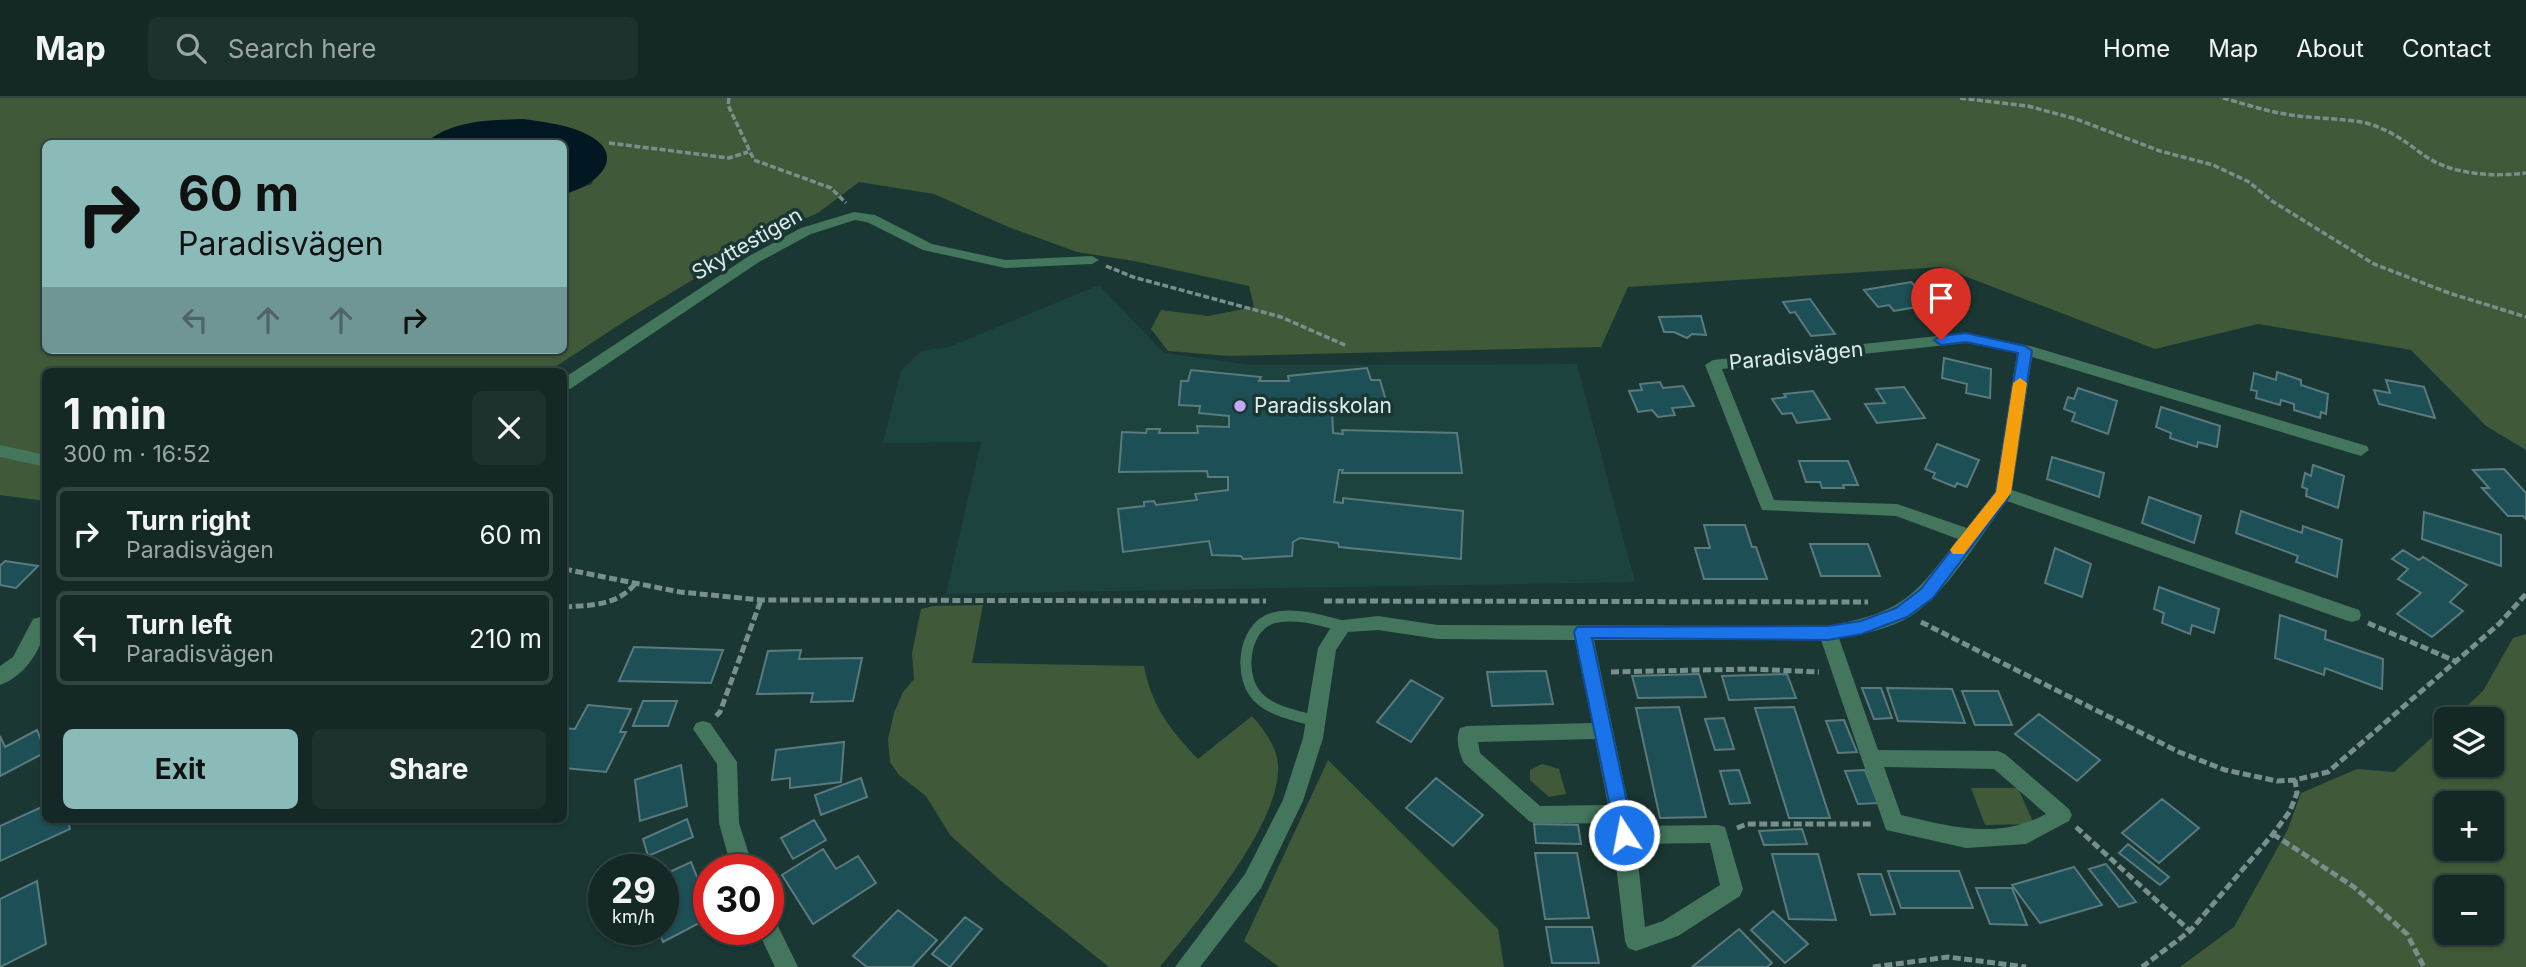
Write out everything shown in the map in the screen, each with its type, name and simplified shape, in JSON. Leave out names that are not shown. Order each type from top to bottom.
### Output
[{"type":"street","points":[[854,216],[870,218],[928,247],[1005,264],[1092,260]]},
{"type":"street","name":"Skyttestigen","points":[[567,382],[754,259],[806,231],[854,216]]},
{"type":"street","name":"Paradisvägen","points":[[1969,536],[1898,510],[1768,506],[1713,365],[1966,338],[2025,351],[2361,450]]},
{"type":"street","points":[[1186,967],[1253,881],[1293,801],[1313,738],[1326,648],[1342,626],[1363,621],[1392,623],[1438,632],[1828,633],[1862,627],[1902,612],[1927,593],[2003,493],[2025,351]]},
{"type":"street","points":[[0,452],[42,460]]},
{"type":"street","points":[[2003,493],[2352,615]]},
{"type":"street","points":[[0,677],[20,662],[40,624]]},
{"type":"street","points":[[1583,632],[1622,824],[1636,941],[1670,929],[1732,888],[1718,834],[1622,824],[1536,815],[1471,757],[1466,734],[1603,732]]},
{"type":"street","points":[[1828,633],[1841,673],[1892,823],[1966,839],[2026,835],[2062,814],[1998,760],[1870,758]]},
{"type":"street","points":[[703,729],[727,762],[729,823],[738,854]]},
{"type":"street","points":[[776,945],[787,967]]},
{"type":"lane","points":[[1315,721],[1283,711],[1258,699],[1247,674],[1246,648],[1258,626],[1272,618],[1317,619],[1342,626]]},
{"type":"path","points":[[729,98],[728,104],[754,160],[831,188],[841,196],[854,216]]},
{"type":"path","points":[[1960,98],[2028,106],[2076,119],[2160,151],[2214,165],[2249,182],[2272,201],[2374,264],[2449,293],[2526,317]]},
{"type":"path","points":[[2224,98],[2288,115],[2365,123],[2386,130],[2412,144],[2424,155],[2464,172],[2502,176],[2526,173]]},
{"type":"path","points":[[609,143],[729,158],[748,152]]},
{"type":"path","points":[[1092,260],[1133,277],[1281,317],[1346,346]]},
{"type":"path","points":[[567,570],[680,592],[761,600],[1277,601]]},
{"type":"path","points":[[567,607],[608,603],[622,598],[636,583]]},
{"type":"path","points":[[1319,601],[1876,602],[1902,612],[2179,752],[2250,776],[2295,780],[2328,772],[2457,662],[2499,624],[2526,594]]},
{"type":"path","points":[[703,729],[720,712],[761,600]]},
{"type":"path","points":[[2352,615],[2457,662]]},
{"type":"path","points":[[1591,673],[1752,669],[1841,673]]},
{"type":"path","points":[[2142,967],[2190,931],[2273,834],[2290,811],[2297,793],[2295,780]]},
{"type":"path","points":[[2062,814],[2190,931]]},
{"type":"path","points":[[1718,834],[1748,824],[1892,823]]},
{"type":"path","points":[[2273,834],[2354,887],[2407,934],[2424,967]]},
{"type":"path","points":[[1873,967],[1948,957],[2026,967]]},
{"type":"shaded area","points":[[523,119],[582,132],[597,140],[605,149],[607,158],[604,167],[598,176],[577,190],[567,193],[567,140],[429,140],[447,130],[484,121]]},
{"type":"shaded area","name":"Paradisskolan","points":[[1099,285],[1164,353],[1252,365],[1577,364],[1635,582],[946,594],[981,442],[883,443],[901,371],[921,351],[949,347]]},
{"type":"green space","points":[[0,98],[2526,98],[2526,450],[2486,426],[2411,350],[2258,324],[2155,349],[1941,267],[1628,287],[1601,347],[1229,356],[1168,351],[1151,329],[1161,310],[1208,316],[1254,307],[1249,286],[1134,261],[1077,252],[1006,226],[934,194],[859,182],[818,213],[768,234],[628,319],[554,368],[42,368],[42,501],[0,495]]},
{"type":"green space","points":[[983,605],[972,663],[1144,666],[1163,717],[1198,759],[1252,716],[1273,746],[1277,758],[1277,782],[1269,809],[1236,868],[1216,897],[1160,967],[1109,967],[1001,881],[950,835],[926,796],[899,775],[890,762],[888,739],[894,713],[903,692],[914,679],[912,653],[921,609],[933,606]]},
{"type":"green space","points":[[2526,634],[2526,967],[2180,967],[2234,927],[2288,829],[2301,793],[2357,769],[2394,772],[2434,736],[2434,777],[2504,777],[2504,707],[2466,707],[2483,691],[2513,638]]},
{"type":"green space","points":[[1328,760],[1498,929],[1504,967],[1279,967],[1244,941]]},
{"type":"green space","points":[[1542,764],[1559,769],[1566,794],[1549,797],[1530,780],[1530,770]]},
{"type":"green space","points":[[1971,788],[2018,788],[2034,824],[1985,825]]},
{"type":"building","points":[[1911,282],[1926,298],[1917,300],[1922,306],[1894,311],[1889,305],[1878,307],[1864,290]]},
{"type":"building","points":[[1810,299],[1835,334],[1811,336],[1795,312],[1790,313],[1783,302]]},
{"type":"building","points":[[1701,316],[1706,335],[1692,334],[1687,338],[1674,332],[1664,332],[1659,317]]},
{"type":"building","points":[[1944,358],[1991,369],[1990,398],[1966,393],[1967,384],[1942,378]]},
{"type":"building","points":[[1367,368],[1371,380],[1380,380],[1386,401],[1332,408],[1333,433],[1343,434],[1342,430],[1457,433],[1462,473],[1342,473],[1343,470],[1339,470],[1334,502],[1343,503],[1343,498],[1463,511],[1461,559],[1339,547],[1338,543],[1300,538],[1293,542],[1292,556],[1243,559],[1241,556],[1212,555],[1209,541],[1123,552],[1118,509],[1144,506],[1144,502],[1154,501],[1156,505],[1197,500],[1195,494],[1228,490],[1228,477],[1208,477],[1207,471],[1119,472],[1122,432],[1146,433],[1147,429],[1160,429],[1159,433],[1198,433],[1197,426],[1229,427],[1229,416],[1199,413],[1200,406],[1179,405],[1181,381],[1188,381],[1191,370],[1261,377],[1259,381],[1289,381],[1288,376]]},
{"type":"building","points":[[2277,372],[2301,380],[2301,385],[2328,394],[2326,414],[2321,412],[2320,418],[2294,410],[2294,404],[2281,400],[2280,405],[2256,398],[2257,391],[2251,390],[2254,373],[2276,380]]},
{"type":"building","points":[[2386,380],[2424,387],[2435,418],[2379,404],[2374,390],[2390,393]]},
{"type":"building","points":[[1660,382],[1663,388],[1683,386],[1694,406],[1672,408],[1675,415],[1658,417],[1652,410],[1638,412],[1629,391],[1642,390],[1640,384]]},
{"type":"building","points":[[1904,387],[1925,418],[1877,423],[1865,404],[1885,403],[1876,389]]},
{"type":"building","points":[[2078,388],[2117,401],[2108,434],[2072,421],[2075,413],[2064,409],[2068,397],[2074,399]]},
{"type":"building","points":[[1813,391],[1830,419],[1797,423],[1792,413],[1782,414],[1772,399],[1786,397],[1784,394]]},
{"type":"building","points":[[2161,407],[2220,426],[2217,447],[2198,442],[2197,447],[2170,438],[2171,433],[2156,427]]},
{"type":"building","points":[[1937,444],[1979,460],[1967,487],[1957,483],[1955,487],[1933,478],[1935,473],[1925,469]]},
{"type":"building","points":[[2052,457],[2104,473],[2099,497],[2047,479]]},
{"type":"building","points":[[1799,461],[1848,461],[1858,485],[1822,488],[1820,482],[1806,482]]},
{"type":"building","points":[[2313,465],[2344,476],[2338,508],[2306,496],[2307,489],[2302,487],[2305,473],[2311,476]]},
{"type":"building","points":[[2504,469],[2526,493],[2526,519],[2523,516],[2508,516],[2482,488],[2489,488],[2473,470]]},
{"type":"building","points":[[2149,497],[2201,516],[2194,543],[2142,523]]},
{"type":"building","points":[[2241,511],[2302,533],[2303,526],[2342,540],[2337,577],[2296,562],[2298,556],[2236,533]]},
{"type":"building","points":[[2424,512],[2501,535],[2501,566],[2422,539]]},
{"type":"building","points":[[1704,525],[1745,525],[1767,579],[1704,579],[1695,548],[1710,548]]},
{"type":"building","points":[[1810,544],[1868,544],[1880,576],[1821,576]]},
{"type":"building","points":[[2055,548],[2091,564],[2082,597],[2045,583]]},
{"type":"building","points":[[2403,550],[2419,560],[2423,557],[2467,585],[2450,602],[2463,611],[2432,637],[2397,614],[2421,593],[2398,579],[2408,569],[2392,559]]},
{"type":"building","points":[[5,561],[38,566],[16,588],[0,585],[0,566]]},
{"type":"building","points":[[2159,587],[2219,609],[2214,633],[2192,625],[2190,634],[2162,623],[2164,613],[2154,609]]},
{"type":"building","points":[[2280,615],[2326,631],[2325,639],[2383,659],[2382,689],[2325,668],[2324,675],[2275,658]]},
{"type":"building","points":[[634,647],[723,650],[711,683],[619,681]]},
{"type":"building","points":[[801,650],[799,659],[862,658],[853,701],[811,702],[813,693],[757,694],[768,651]]},
{"type":"building","points":[[1546,671],[1553,704],[1492,706],[1487,672]]},
{"type":"building","points":[[1699,674],[1706,697],[1638,698],[1632,676]]},
{"type":"building","points":[[1787,674],[1796,698],[1729,700],[1722,676]]},
{"type":"building","points":[[1411,680],[1443,698],[1411,742],[1377,722]]},
{"type":"building","points":[[1862,688],[1881,688],[1892,718],[1874,719]]},
{"type":"building","points":[[1887,688],[1952,689],[1965,723],[1898,721]]},
{"type":"building","points":[[1962,691],[1998,691],[2012,725],[1975,725]]},
{"type":"building","points":[[643,701],[677,701],[668,726],[633,726]]},
{"type":"building","points":[[588,705],[631,709],[620,732],[626,732],[606,772],[567,768],[567,728],[575,729]]},
{"type":"building","points":[[1679,707],[1706,817],[1660,818],[1636,708]]},
{"type":"building","points":[[1794,707],[1830,818],[1789,818],[1755,708]]},
{"type":"building","points":[[2039,714],[2100,760],[2077,781],[2015,734]]},
{"type":"building","points":[[1724,718],[1734,749],[1715,750],[1705,719]]},
{"type":"building","points":[[1844,720],[1857,752],[1838,753],[1826,721]]},
{"type":"building","points":[[37,730],[42,742],[42,754],[0,776],[0,736],[5,747]]},
{"type":"building","points":[[844,742],[841,782],[790,788],[790,778],[772,780],[776,750]]},
{"type":"building","points":[[681,765],[687,806],[640,821],[635,780]]},
{"type":"building","points":[[1739,770],[1750,803],[1730,804],[1720,771]]},
{"type":"building","points":[[1865,770],[1878,803],[1858,804],[1845,771]]},
{"type":"building","points":[[861,778],[867,797],[821,815],[815,795]]},
{"type":"building","points":[[1436,778],[1483,815],[1453,846],[1406,808]]},
{"type":"building","points":[[2162,799],[2199,828],[2159,863],[2122,833]]},
{"type":"building","points":[[42,807],[42,823],[69,823],[70,829],[0,861],[0,826]]},
{"type":"building","points":[[687,819],[693,837],[653,854],[647,854],[643,839]]},
{"type":"building","points":[[814,820],[826,840],[793,859],[781,838]]},
{"type":"building","points":[[1534,824],[1578,825],[1581,844],[1536,843]]},
{"type":"building","points":[[1802,829],[1807,844],[1764,845],[1759,831]]},
{"type":"building","points":[[2128,844],[2169,877],[2160,885],[2119,853]]},
{"type":"building","points":[[823,849],[836,869],[858,856],[876,883],[813,924],[784,878],[784,874]]},
{"type":"building","points":[[1535,853],[1577,853],[1589,918],[1545,919]]},
{"type":"building","points":[[1772,854],[1818,854],[1836,920],[1789,919]]},
{"type":"building","points":[[691,862],[693,867],[693,926],[679,934],[679,868]]},
{"type":"building","points":[[2106,864],[2136,902],[2119,907],[2089,869]]},
{"type":"building","points":[[2074,867],[2102,905],[2040,923],[2012,885]]},
{"type":"building","points":[[1888,871],[1959,871],[1973,908],[1901,908]]},
{"type":"building","points":[[1858,874],[1881,874],[1895,914],[1871,915]]},
{"type":"building","points":[[37,881],[46,944],[0,967],[0,899]]},
{"type":"building","points":[[1976,888],[2012,888],[2027,925],[1990,924]]},
{"type":"building","points":[[898,910],[937,940],[912,967],[867,967],[853,956]]},
{"type":"building","points":[[1773,911],[1808,944],[1785,963],[1751,930]]},
{"type":"building","points":[[965,917],[982,929],[950,967],[932,954]]},
{"type":"building","points":[[1546,927],[1592,927],[1599,963],[1552,963]]},
{"type":"building","points":[[1739,929],[1772,963],[1767,967],[1692,967]]},
{"type":"slow traffic","points":[[1958,550],[2003,493],[2020,383]]},
{"type":"place","name":"Paradisskolan","points":[[1240,406]]},
{"type":"route","points":[[1624,835],[1583,632],[1828,633],[1862,627],[1902,612],[1927,593],[2003,493],[2025,351],[1966,338],[1941,340]]}]
